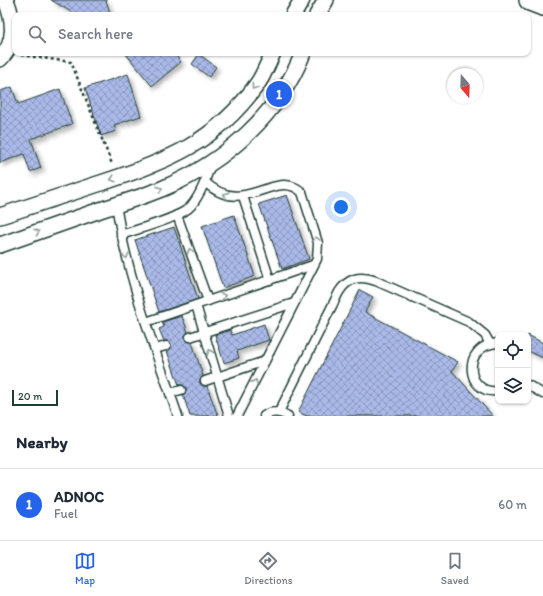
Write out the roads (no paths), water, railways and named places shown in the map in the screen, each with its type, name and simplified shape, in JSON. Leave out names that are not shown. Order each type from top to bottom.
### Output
[{"type":"street","points":[[6,0],[12,16]]},
{"type":"street","points":[[291,12],[295,0]]},
{"type":"street","points":[[295,12],[302,0]]},
{"type":"street","points":[[319,12],[326,0]]},
{"type":"street","points":[[530,0],[543,5]]},
{"type":"street","points":[[3,56],[12,40]]},
{"type":"street","points":[[0,216],[117,178],[154,165],[179,154],[207,136],[242,103],[258,82],[271,56]]},
{"type":"street","points":[[0,245],[165,188],[211,163],[240,140],[261,119],[288,84],[301,56]]},
{"type":"lane","points":[[121,235],[177,215],[190,207],[205,182],[211,163]]},
{"type":"lane","points":[[205,182],[222,194],[232,197],[244,196],[288,184],[296,186],[302,192],[318,243],[318,255],[313,266],[237,416]]},
{"type":"lane","points":[[244,196],[270,280]]},
{"type":"lane","points":[[116,204],[121,235],[146,322],[178,416]]},
{"type":"lane","points":[[177,215],[208,301]]},
{"type":"lane","points":[[146,322],[313,266]]},
{"type":"lane","points":[[278,412],[338,292],[345,284],[354,278],[365,277],[376,281],[469,322],[494,343],[481,348],[474,355],[471,364],[472,374],[476,383],[483,389],[495,391]]},
{"type":"lane","points":[[190,337],[294,303]]},
{"type":"lane","points":[[196,305],[229,416]]},
{"type":"lane","points":[[155,349],[166,346]]},
{"type":"lane","points":[[205,381],[265,361]]},
{"type":"lane","points":[[531,387],[543,394]]},
{"type":"lane","points":[[170,393],[181,390]]},
{"type":"lane","points":[[264,416],[268,413],[278,412],[288,416]]},
{"type":"place","name":"ADNOC","points":[[279,94]]}]
